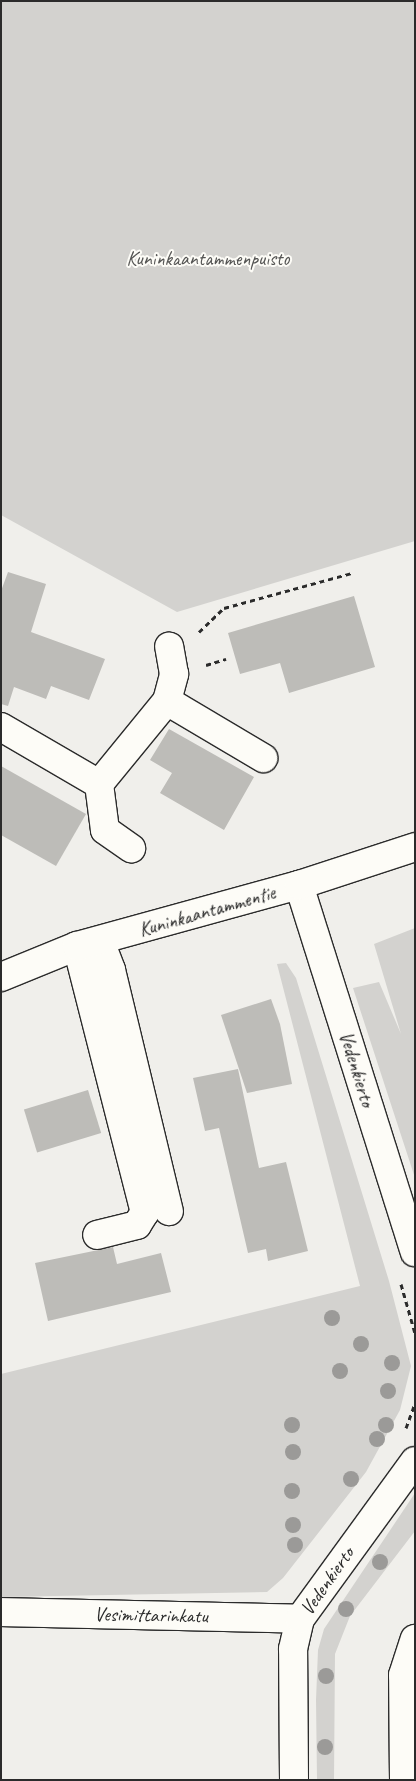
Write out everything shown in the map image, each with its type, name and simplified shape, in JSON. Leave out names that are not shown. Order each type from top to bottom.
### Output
[{"type":"street","points":[[131,848],[105,830],[99,784],[167,701],[174,674],[169,646]]},
{"type":"street","points":[[167,701],[263,758]]},
{"type":"street","points":[[1,726],[99,784]]},
{"type":"street","name":"Kuninkaantammentie","points":[[1,977],[88,944],[299,885],[415,848]]},
{"type":"street","name":"Vedenkierto","points":[[299,885],[415,1252]]},
{"type":"street","points":[[88,944],[111,970],[169,1211]]},
{"type":"street","points":[[88,944],[145,1212],[137,1226],[97,1235]]},
{"type":"street","name":"Vedenkierto","points":[[294,1780],[294,1649],[300,1619],[415,1462]]},
{"type":"street","name":"Vesimittarinkatu","points":[[1,1612],[300,1619]]},
{"type":"street","points":[[404,1780],[403,1674],[415,1639]]},
{"type":"path","points":[[199,632],[224,608],[352,573]]},
{"type":"green space","name":"Kuninkaantammenpuisto","points":[[1,1],[415,1],[415,541],[177,612],[1,515]]},
{"type":"green space","points":[[415,928],[415,1178],[353,988],[379,982],[401,1034],[374,944]]},
{"type":"green space","points":[[286,963],[296,978],[389,1281],[411,1366],[400,1410],[366,1472],[283,1578],[267,1592],[1,1597],[1,1374],[360,1286],[277,964]]},
{"type":"green space","points":[[415,1493],[415,1531],[350,1616],[335,1654],[334,1780],[317,1780],[316,1700],[318,1650],[324,1629]]},
{"type":"building","points":[[8,572],[46,584],[31,632],[105,659],[89,700],[51,686],[46,699],[14,687],[8,706],[1,704],[1,591]]},
{"type":"building","points":[[354,596],[375,667],[289,693],[280,663],[240,674],[228,633]]},
{"type":"building","points":[[169,729],[254,777],[224,830],[160,793],[172,773],[150,760]]},
{"type":"building","points":[[1,766],[86,814],[56,866],[1,835]]},
{"type":"building","points":[[271,999],[280,1024],[292,1084],[247,1093],[221,1015]]},
{"type":"building","points":[[238,1069],[259,1168],[286,1162],[308,1251],[268,1261],[266,1249],[248,1253],[219,1128],[205,1131],[193,1078]]},
{"type":"building","points":[[88,1090],[101,1133],[37,1153],[24,1110]]},
{"type":"building","points":[[113,1247],[117,1264],[161,1253],[171,1292],[48,1321],[35,1263]]}]
